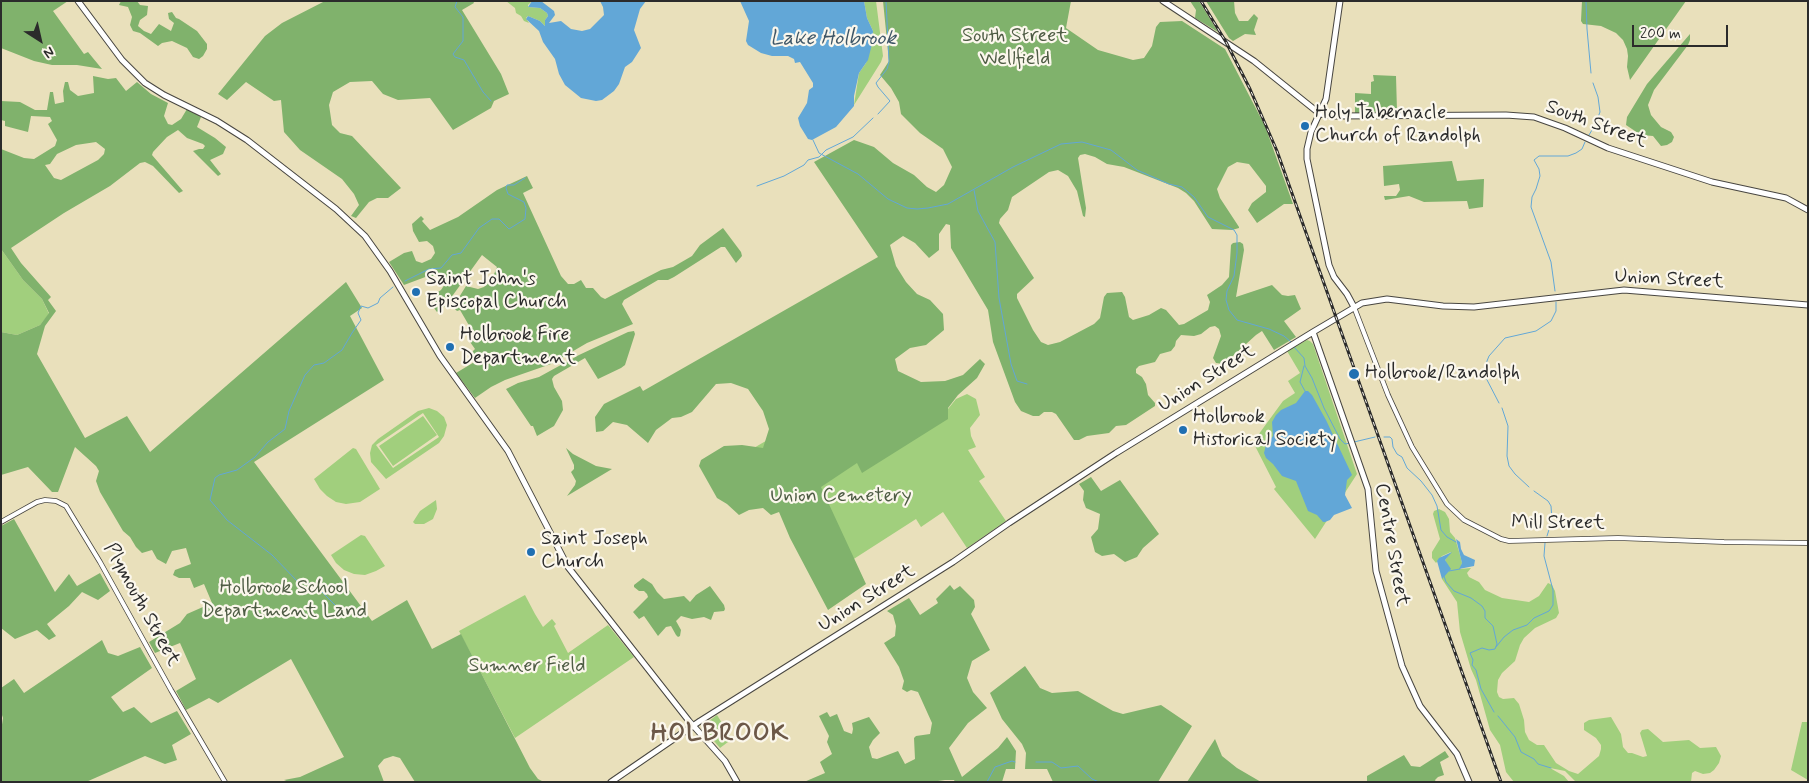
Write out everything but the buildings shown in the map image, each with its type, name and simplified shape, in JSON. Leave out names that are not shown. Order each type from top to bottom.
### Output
[{"type":"main road","points":[[78,1],[122,60],[145,83],[243,137],[336,209],[365,236],[388,268],[440,356],[510,455],[565,562],[579,583],[693,726],[725,760],[737,782]]},
{"type":"main road","points":[[1163,1],[1260,66],[1320,114]]},
{"type":"main road","points":[[1340,1],[1327,92],[1308,145],[1307,166],[1329,265],[1334,277],[1347,292],[1354,307]]},
{"type":"main road","name":"South Street","points":[[1320,114],[1334,116],[1506,115],[1534,117],[1565,128],[1608,148],[1712,182],[1786,198],[1808,210]]},
{"type":"main road","name":"Union Street","points":[[693,726],[953,562],[1116,453],[1354,307],[1372,301],[1387,299],[1453,307],[1480,306],[1624,290],[1808,305]]},
{"type":"main road","name":"Centre Street","points":[[1312,332],[1369,494],[1376,571],[1402,666],[1422,709],[1457,754],[1469,782]]},
{"type":"main road","points":[[611,782],[693,726]]},
{"type":"street","name":"Mill Street","points":[[1354,307],[1388,394],[1412,447],[1447,504],[1464,520],[1501,539],[1509,541],[1618,538],[1808,543]]},
{"type":"street","name":"Plymouth Street","points":[[1,522],[37,502],[45,500],[56,501],[66,506],[100,562],[169,687],[225,782]]},
{"type":"green space","points":[[1,1],[68,1],[53,11],[84,54],[88,52],[102,69],[77,65],[52,65],[34,61],[1,48]]},
{"type":"green space","points":[[121,1],[137,1],[140,5],[148,6],[147,15],[140,20],[138,26],[151,34],[159,24],[171,31],[174,23],[169,19],[168,13],[172,12],[176,18],[197,31],[207,44],[207,49],[203,56],[199,59],[193,57],[187,48],[172,41],[158,46],[140,33],[133,31],[130,25],[132,17],[128,7],[119,5]]},
{"type":"green space","points":[[325,1],[473,1],[474,3],[462,10],[501,74],[509,94],[494,101],[491,108],[453,130],[430,98],[398,100],[383,94],[372,81],[350,82],[333,92],[329,105],[332,125],[340,133],[352,136],[401,188],[388,198],[377,198],[369,202],[356,218],[351,216],[359,205],[354,194],[342,179],[300,150],[284,132],[281,100],[274,101],[246,82],[227,100],[218,94],[265,36],[282,23]]},
{"type":"green space","points":[[506,1],[532,1],[528,7],[540,8],[547,13],[545,26],[540,21],[528,16],[526,18],[529,23],[524,21],[516,13],[515,8]]},
{"type":"green space","points":[[864,1],[876,1],[883,56],[854,105],[859,73],[866,63],[873,31],[867,18]]},
{"type":"green space","name":"South Street Wellfield","points":[[883,1],[1071,1],[1066,28],[1098,50],[1133,60],[1144,58],[1152,46],[1156,27],[1160,22],[1182,21],[1225,49],[1265,126],[1293,204],[1284,204],[1257,223],[1248,210],[1252,203],[1266,192],[1266,186],[1249,164],[1237,162],[1228,167],[1217,189],[1220,198],[1239,227],[1232,230],[1212,229],[1194,201],[1178,188],[1124,167],[1107,164],[1085,154],[1080,155],[1078,158],[1086,208],[1085,217],[1083,216],[1077,191],[1068,176],[1058,170],[1049,172],[1012,197],[1008,210],[999,223],[1034,278],[1017,294],[1017,298],[1041,342],[1048,345],[1060,342],[1094,324],[1100,318],[1104,297],[1107,293],[1122,292],[1125,297],[1129,317],[1133,320],[1149,315],[1161,308],[1166,310],[1179,325],[1184,324],[1208,310],[1210,302],[1207,295],[1222,285],[1229,277],[1231,245],[1240,242],[1243,244],[1244,250],[1236,297],[1272,285],[1282,295],[1295,295],[1301,309],[1284,321],[1296,337],[1274,350],[1262,331],[1224,364],[1216,363],[1213,358],[1221,336],[1219,329],[1215,326],[1194,336],[1181,335],[1171,351],[1160,354],[1155,362],[1139,366],[1136,369],[1136,373],[1142,377],[1146,384],[1148,395],[1155,403],[1155,406],[1126,425],[1116,426],[1109,433],[1074,440],[1056,414],[1044,412],[1039,416],[1033,416],[1021,411],[1015,402],[993,342],[988,310],[951,248],[950,225],[946,224],[939,234],[939,250],[929,258],[915,243],[903,236],[890,245],[896,266],[906,282],[917,294],[930,300],[943,314],[944,330],[926,345],[910,348],[895,359],[898,371],[921,382],[945,381],[963,375],[980,359],[985,364],[977,378],[958,395],[948,408],[948,419],[862,473],[857,463],[821,487],[866,584],[828,610],[790,538],[779,512],[771,515],[763,508],[749,510],[739,515],[717,498],[699,466],[701,460],[724,446],[742,445],[763,448],[769,429],[763,411],[748,389],[731,383],[716,384],[692,412],[681,417],[672,418],[656,430],[648,443],[627,425],[613,422],[603,431],[596,432],[595,417],[604,404],[640,386],[643,391],[878,257],[814,162],[854,140],[874,147],[893,163],[914,175],[927,187],[936,192],[944,185],[952,167],[943,149],[920,133],[901,114],[899,102],[891,88],[880,75],[889,61]]},
{"type":"green space","points":[[1190,1],[1199,1],[1218,32],[1195,18],[1196,10]]},
{"type":"green space","points":[[1206,1],[1234,1],[1235,13],[1239,21],[1248,21],[1254,14],[1258,18],[1254,30],[1256,35],[1245,34],[1233,41],[1229,38]]},
{"type":"green space","points":[[1582,1],[1686,1],[1630,80],[1627,67],[1627,49],[1623,40],[1616,33],[1601,26],[1583,24],[1581,21]]},
{"type":"green space","points":[[1690,34],[1688,45],[1654,90],[1648,105],[1651,115],[1661,127],[1671,132],[1674,137],[1672,142],[1661,146],[1653,136],[1641,135],[1626,125],[1627,117],[1647,84]]},
{"type":"green space","points":[[1373,75],[1396,76],[1397,111],[1355,113],[1355,93],[1371,94],[1371,82],[1374,81]]},
{"type":"green space","name":"Holbrook School Department Land","points":[[93,76],[108,79],[116,78],[126,91],[137,82],[151,94],[168,103],[164,116],[168,124],[172,125],[181,119],[187,109],[201,117],[197,127],[226,147],[223,154],[210,160],[221,174],[218,176],[193,151],[203,149],[205,146],[187,138],[178,130],[167,137],[152,155],[183,191],[179,193],[153,166],[145,162],[140,163],[110,186],[64,213],[11,248],[21,263],[51,297],[48,300],[56,311],[45,326],[37,354],[85,438],[127,416],[150,452],[346,282],[362,308],[350,316],[384,380],[254,462],[372,621],[407,600],[432,649],[461,634],[530,768],[538,779],[544,782],[415,782],[400,758],[393,756],[384,759],[378,766],[384,782],[289,782],[284,780],[300,777],[344,757],[291,659],[218,703],[209,698],[186,710],[176,691],[196,679],[180,643],[155,653],[149,642],[180,623],[187,614],[212,603],[204,584],[194,588],[190,578],[179,578],[173,575],[175,570],[191,564],[186,548],[172,551],[166,564],[157,559],[152,550],[142,553],[123,531],[100,492],[96,481],[99,471],[96,466],[75,447],[58,492],[52,492],[28,467],[1,475],[1,332],[17,335],[40,325],[49,313],[42,299],[23,280],[1,249],[1,149],[24,158],[34,159],[55,146],[57,140],[48,124],[52,121],[50,117],[31,116],[28,132],[5,126],[5,121],[1,120],[1,101],[20,102],[35,110],[47,110],[50,92],[53,92],[55,104],[64,102],[63,91],[65,82],[68,82],[70,90],[78,96],[94,93]],"holes":[[[96,142],[105,149],[104,154],[98,160],[61,180],[54,178],[45,165],[50,164],[57,154],[76,145]]]},
{"type":"green space","points":[[1452,161],[1457,181],[1484,179],[1483,207],[1469,209],[1467,201],[1424,202],[1409,196],[1385,200],[1384,196],[1396,196],[1400,190],[1399,184],[1384,186],[1383,166]]},
{"type":"green space","points":[[527,176],[533,188],[523,193],[561,276],[568,284],[574,284],[581,280],[586,288],[593,288],[605,299],[692,256],[700,245],[723,228],[742,256],[736,263],[725,247],[721,247],[674,277],[668,280],[658,280],[624,300],[622,304],[633,324],[587,343],[551,364],[505,380],[475,398],[456,373],[476,361],[471,353],[475,349],[468,339],[474,334],[460,310],[457,311],[453,307],[466,286],[478,289],[484,287],[492,279],[497,267],[482,255],[445,306],[437,312],[427,299],[441,290],[445,284],[441,278],[438,276],[428,276],[404,285],[389,262],[404,253],[412,251],[416,261],[422,263],[431,259],[435,253],[433,246],[427,241],[419,242],[413,231],[412,224],[421,216],[424,219],[422,221],[430,230],[458,217],[497,190]]},
{"type":"green space","points":[[1,249],[23,280],[42,299],[49,314],[40,325],[17,335],[1,332]]},
{"type":"green space","points":[[634,331],[635,334],[625,365],[621,368],[598,379],[585,358],[554,376],[552,379],[554,387],[562,401],[563,410],[554,426],[537,436],[533,426],[531,426],[506,389],[518,383],[539,377],[579,355]]},
{"type":"green space","points":[[1307,340],[1313,344],[1357,474],[1315,539],[1274,489],[1276,487],[1253,442],[1283,401],[1295,393],[1288,381],[1300,373],[1287,351]]},
{"type":"green space","name":"Union Cemetery","points":[[849,392],[947,419],[948,409],[956,399],[967,394],[976,399],[980,415],[970,428],[976,447],[968,450],[985,477],[979,481],[1006,521],[967,548],[943,512],[921,527],[916,519],[821,580],[747,452]]},
{"type":"green space","points":[[429,408],[437,411],[444,417],[447,425],[444,436],[439,443],[386,479],[371,462],[370,453],[372,445],[418,411]],"holes":[[[423,413],[439,437],[393,468],[376,445]]]},
{"type":"green space","points":[[423,416],[437,435],[393,466],[379,446]]},
{"type":"green space","points":[[353,448],[356,449],[380,489],[360,502],[346,504],[336,502],[320,489],[314,479]]},
{"type":"green space","points":[[566,448],[573,454],[596,466],[612,469],[567,496],[576,481],[571,472],[574,469],[574,465]]},
{"type":"green space","points":[[1091,477],[1101,491],[1120,480],[1159,534],[1143,548],[1137,557],[1125,562],[1114,554],[1102,556],[1095,552],[1091,537],[1098,529],[1100,514],[1086,508],[1083,500],[1084,491],[1079,484]]},
{"type":"green space","points":[[436,500],[437,509],[433,519],[424,524],[415,524],[413,522],[420,511]]},
{"type":"green space","points":[[1439,509],[1445,512],[1449,519],[1450,532],[1455,538],[1462,563],[1460,569],[1471,568],[1467,573],[1469,577],[1479,582],[1485,590],[1502,598],[1529,602],[1539,596],[1548,583],[1552,585],[1555,591],[1559,613],[1556,618],[1535,628],[1524,638],[1515,661],[1502,673],[1498,680],[1497,692],[1499,697],[1503,699],[1514,698],[1519,704],[1524,720],[1525,732],[1529,740],[1537,745],[1544,745],[1556,763],[1578,774],[1599,756],[1601,749],[1601,745],[1596,738],[1584,730],[1584,723],[1589,720],[1611,717],[1621,734],[1623,747],[1628,753],[1643,757],[1647,756],[1640,733],[1642,730],[1648,729],[1663,742],[1689,740],[1700,748],[1716,747],[1721,756],[1714,770],[1703,774],[1695,771],[1692,773],[1691,782],[1576,782],[1565,771],[1550,768],[1564,776],[1569,782],[1514,782],[1506,772],[1500,745],[1490,730],[1460,632],[1457,602],[1442,579],[1442,576],[1449,571],[1445,560],[1451,552],[1442,556],[1436,563],[1432,558],[1432,552],[1440,539],[1433,514],[1434,511]]},
{"type":"green space","points":[[14,519],[55,592],[69,574],[77,586],[100,573],[110,591],[98,600],[82,592],[69,606],[47,624],[56,636],[49,640],[37,630],[15,639],[1,628],[1,526]]},
{"type":"green space","points":[[361,535],[365,536],[385,566],[365,575],[354,574],[344,570],[331,555]]},
{"type":"green space","points":[[643,578],[652,584],[664,599],[684,596],[690,602],[696,595],[710,586],[725,609],[724,611],[714,612],[711,620],[704,617],[692,619],[681,616],[676,621],[681,630],[680,636],[676,635],[671,626],[666,627],[658,636],[644,616],[639,619],[633,612],[648,597],[644,591],[639,591],[634,587]]},
{"type":"green space","points":[[950,585],[954,590],[960,586],[974,600],[975,607],[971,614],[990,650],[972,661],[967,678],[973,692],[987,708],[968,723],[949,748],[962,777],[998,748],[1007,737],[1016,751],[1015,769],[1006,769],[1002,782],[955,782],[954,780],[945,780],[931,782],[804,782],[825,773],[820,762],[832,754],[827,742],[829,736],[819,716],[827,712],[830,717],[837,714],[844,731],[852,734],[852,723],[869,717],[880,733],[869,747],[872,758],[877,759],[898,751],[905,764],[915,759],[914,738],[930,734],[932,723],[918,692],[911,690],[907,692],[902,689],[904,681],[899,667],[884,643],[895,636],[896,626],[893,615],[887,611],[909,598],[920,615],[938,603],[936,599]]},
{"type":"green space","name":"Sumner Field","points":[[525,595],[543,627],[552,619],[556,624],[554,626],[568,653],[608,625],[634,657],[515,738],[459,631]]},
{"type":"green space","points":[[102,640],[108,653],[118,656],[140,647],[152,668],[111,697],[123,712],[134,707],[151,723],[177,711],[191,734],[172,745],[177,760],[165,764],[145,756],[86,782],[1,782],[1,731],[3,718],[1,712],[1,688],[14,679],[24,693]]},
{"type":"green space","points":[[1025,666],[1040,688],[1052,693],[1078,691],[1113,711],[1123,714],[1161,705],[1192,726],[1158,782],[1053,782],[1047,769],[1025,769],[1026,753],[1022,744],[1002,719],[990,693]]},
{"type":"green space","points":[[717,715],[732,739],[720,748],[704,729],[705,724]]},
{"type":"green space","points":[[1802,722],[1808,722],[1808,780],[1791,770]]},
{"type":"green space","points":[[1215,739],[1222,756],[1237,768],[1261,782],[1187,782]]},
{"type":"green space","points":[[1445,751],[1449,757],[1440,762],[1444,775],[1438,777],[1435,780],[1436,782],[1367,782],[1367,776],[1404,755],[1411,766],[1420,767]]},
{"type":"water","points":[[532,1],[541,1],[554,11],[555,15],[549,23],[561,21],[571,29],[582,31],[590,29],[604,15],[600,1],[646,1],[640,9],[634,30],[641,48],[632,62],[625,67],[619,84],[614,91],[602,100],[596,101],[581,98],[565,85],[559,74],[555,59],[543,42],[539,31],[526,19],[528,16],[540,21],[545,26],[547,13],[540,8],[528,7]]},
{"type":"water","name":"Lake Holbrook","points":[[740,1],[864,1],[867,18],[873,31],[872,44],[868,60],[859,73],[854,106],[836,127],[812,140],[808,139],[800,126],[798,118],[807,103],[809,90],[813,87],[813,83],[800,62],[795,63],[794,59],[788,56],[772,56],[761,53],[748,45],[746,41],[749,21]]},
{"type":"water","points":[[1305,391],[1312,395],[1326,420],[1352,475],[1347,480],[1345,495],[1352,508],[1334,515],[1325,522],[1317,515],[1308,511],[1296,481],[1282,476],[1266,458],[1264,453],[1266,445],[1273,436],[1272,422],[1276,415],[1281,410],[1296,403]]},
{"type":"water","points":[[1456,539],[1460,542],[1464,555],[1475,560],[1474,566],[1459,569],[1462,563]]},
{"type":"water","points":[[1452,552],[1445,560],[1451,569],[1442,579],[1437,561],[1439,558]]},
{"type":"waterway","points":[[457,1],[455,7],[463,17],[463,41],[453,54],[455,57],[464,60],[483,92],[491,101]]},
{"type":"waterway","points":[[878,114],[890,101],[876,83],[887,69],[889,62],[886,1]]},
{"type":"waterway","points":[[1586,1],[1591,73]]},
{"type":"waterway","points":[[1589,135],[1600,112],[1598,97],[1593,83]]},
{"type":"waterway","points":[[757,186],[784,176],[804,165],[808,160],[819,157],[826,150],[853,137],[873,118]]},
{"type":"waterway","points":[[813,140],[819,153],[858,174],[888,199],[907,208],[917,209],[948,204],[1013,167],[1061,144],[1082,142],[1111,150],[1137,170],[1169,184],[1182,187],[1194,197],[1208,217],[1234,230],[1237,235],[1237,253],[1234,276],[1227,291],[1226,300],[1229,310],[1237,320],[1269,329],[1284,336],[1291,342]]},
{"type":"waterway","points":[[1555,291],[1551,262],[1531,207],[1532,197],[1540,176],[1539,169],[1534,160],[1539,156],[1568,156],[1582,149],[1585,142]]},
{"type":"waterway","points":[[405,281],[429,269],[441,268],[452,255],[461,253],[479,228],[492,219],[499,219],[509,229],[525,219],[526,208],[524,202],[508,194],[506,188],[507,185],[514,185],[525,178]]},
{"type":"waterway","points":[[974,190],[978,211],[995,242],[999,298],[1011,364],[1017,381],[1027,384]]},
{"type":"waterway","points":[[351,612],[336,606],[314,584],[298,582],[272,555],[227,520],[210,500],[215,478],[237,470],[255,457],[268,442],[285,429],[289,411],[305,375],[314,365],[324,363],[342,350],[361,320],[358,313],[361,306],[368,308],[378,303],[380,298],[393,287]]},
{"type":"waterway","points":[[1499,403],[1485,376],[1485,366],[1489,356],[1505,338],[1536,331],[1551,321],[1556,311],[1556,302]]},
{"type":"waterway","points":[[1294,347],[1304,358],[1305,366],[1340,439],[1345,444],[1350,443]]},
{"type":"waterway","points":[[1304,366],[1300,382],[1305,391]]},
{"type":"waterway","points":[[1502,408],[1508,426],[1507,456],[1509,466],[1529,487]]},
{"type":"waterway","points":[[1354,442],[1375,437]]},
{"type":"waterway","points":[[1384,437],[1392,439],[1393,447],[1397,454],[1402,457],[1407,468],[1432,495],[1437,506],[1441,530],[1447,537],[1456,542]]},
{"type":"waterway","points":[[1534,491],[1548,501],[1551,506],[1552,520],[1547,536]]},
{"type":"waterway","points":[[1496,647],[1513,630],[1527,625],[1534,618],[1549,611],[1553,605],[1553,590],[1544,556],[1545,543]]},
{"type":"waterway","points":[[1449,571],[1460,569]]},
{"type":"waterway","points":[[1444,576],[1446,582],[1454,591],[1471,598],[1482,606],[1485,611],[1485,618],[1493,626],[1497,644],[1495,649],[1482,648],[1470,653],[1473,660],[1472,665],[1476,670],[1481,689],[1494,712]]},
{"type":"waterway","points":[[1498,716],[1515,737],[1521,752],[1534,759],[1538,764],[1551,768]]},
{"type":"waterway","points":[[987,782],[995,767],[1012,761],[1015,762]]},
{"type":"waterway","points":[[1036,762],[1052,762],[1061,768],[1078,766],[1092,779],[1099,782]]},
{"type":"railway","points":[[1201,1],[1226,42],[1250,89],[1277,151],[1501,782]]},
{"type":"place","name":"Holy Tabernacle Church of Randolph","points":[[1305,126]]},
{"type":"place","name":"Saint John's Episcopal Church","points":[[416,292]]},
{"type":"place","name":"Holbrook Fire Department","points":[[450,347]]},
{"type":"place","name":"Holbrook/Randolph","points":[[1354,374]]},
{"type":"place","name":"Holbrook Historical Society","points":[[1183,430]]},
{"type":"place","name":"Saint Joseph Church","points":[[531,552]]},
{"type":"district","name":"HOLBROOK","points":[[720,735]]}]
